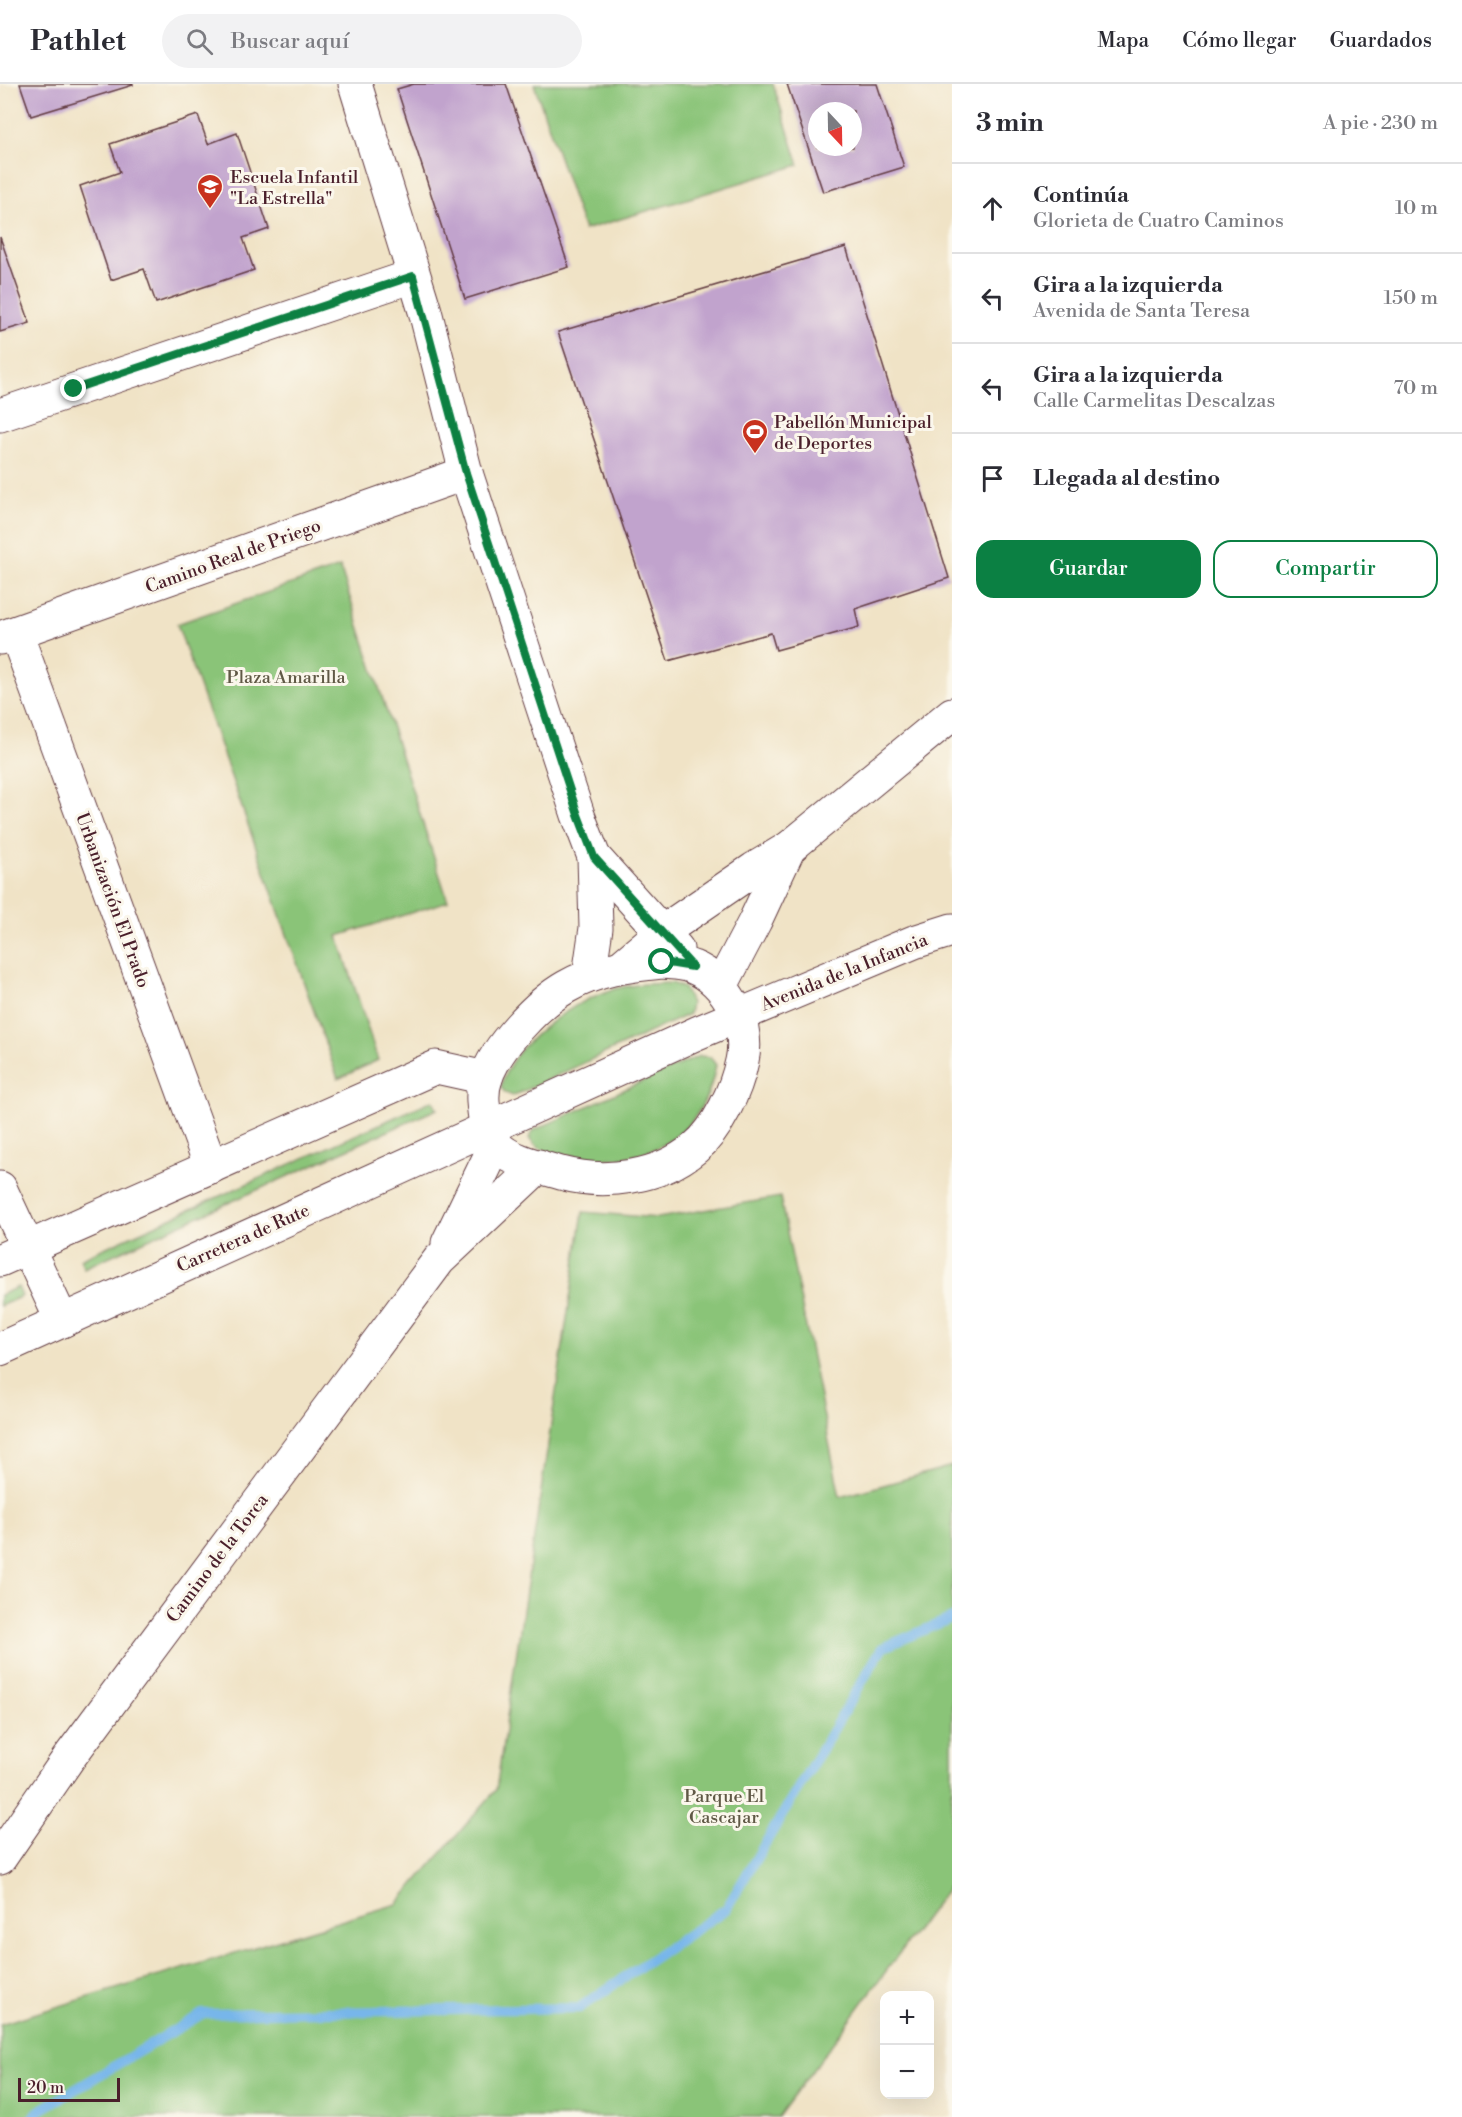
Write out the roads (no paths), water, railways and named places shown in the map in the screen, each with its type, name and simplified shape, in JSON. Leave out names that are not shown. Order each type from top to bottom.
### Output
[{"type":"street","points":[[355,84],[413,276],[466,473],[578,815],[594,857],[596,928],[589,976]]},
{"type":"street","points":[[0,415],[413,276]]},
{"type":"street","name":"Camino Real de Priego","points":[[8,636],[466,473]]},
{"type":"street","name":"Urbanización El Prado","points":[[8,636],[211,1167]]},
{"type":"street","points":[[622,966],[662,932],[753,869],[789,848],[952,714]]},
{"type":"street","points":[[721,986],[789,848]]},
{"type":"street","points":[[594,857],[693,967],[721,986],[737,1016],[742,1032],[742,1060],[717,1121],[695,1148],[665,1167],[640,1175],[603,1178],[570,1175],[520,1160],[491,1136],[482,1100],[486,1078],[496,1057],[537,1009],[565,987],[589,976],[622,966],[662,962],[693,967]]},
{"type":"street","name":"Avenida de la Infancia","points":[[491,1136],[737,1016],[914,942],[952,930]]},
{"type":"street","points":[[13,1254],[436,1067],[486,1078]]},
{"type":"street","name":"Camino de la Torca","points":[[439,1260],[491,1136]]},
{"type":"street","name":"Carretera de Rute","points":[[0,1349],[491,1136]]},
{"type":"street","name":"Camino de la Torca","points":[[0,1858],[68,1759],[439,1260],[539,1166]]},
{"type":"street","points":[[0,1188],[13,1254],[62,1321]]},
{"type":"waterway","points":[[33,2117],[39,2111],[202,2014],[579,2008],[726,1909],[882,1648],[952,1618]]},
{"type":"place","name":"Escuela Infantil \"La Estrella\"","points":[[210,210]]},
{"type":"place","name":"Pabellón Municipal de Deportes","points":[[755,455]]},
{"type":"park label","name":"Plaza Amarilla","points":[[286,677]]},
{"type":"park label","name":"Parque El Cascajar","points":[[724,1806]]}]
